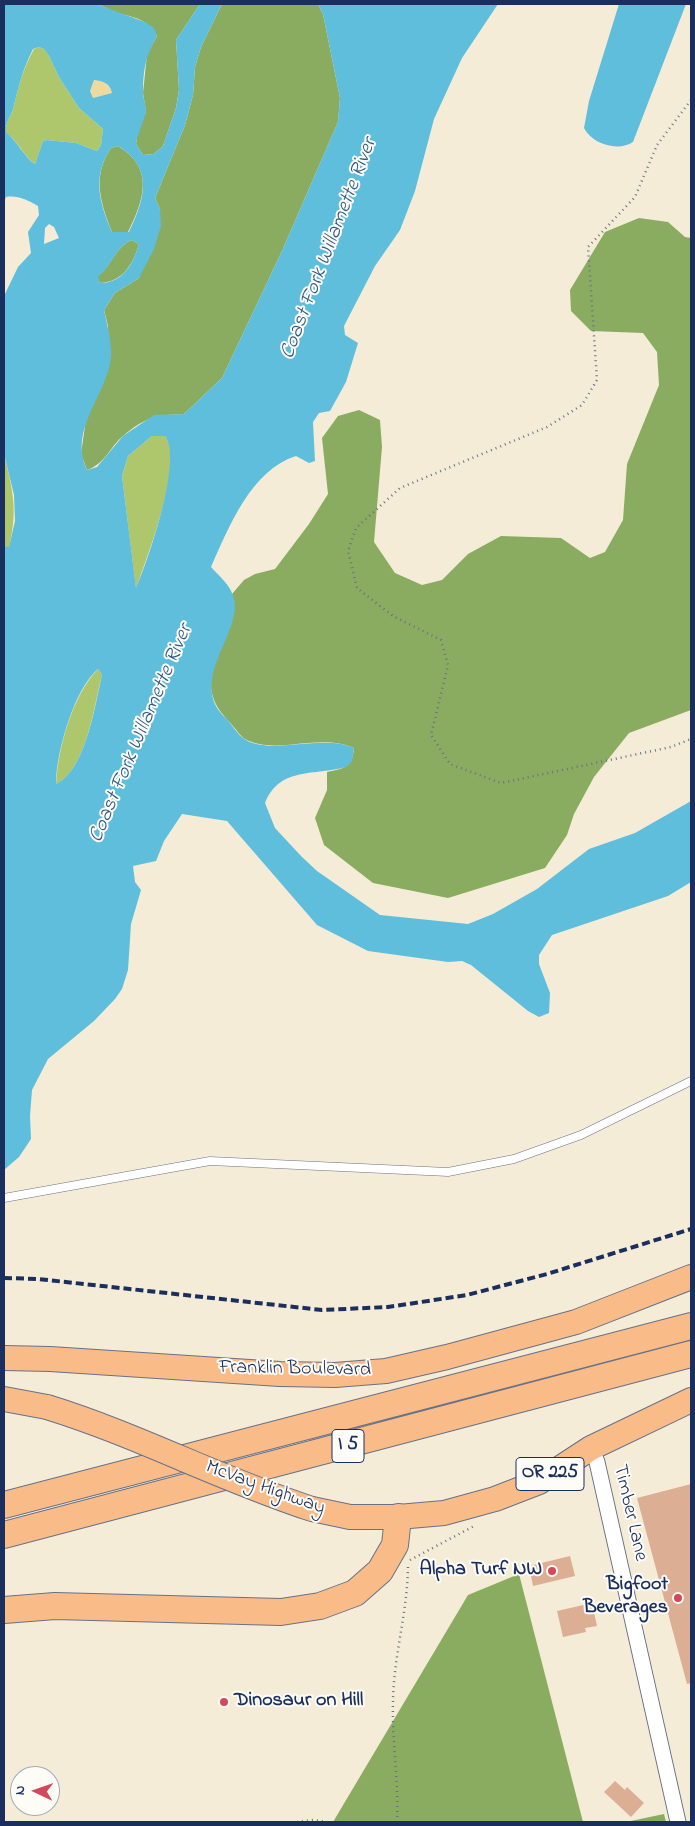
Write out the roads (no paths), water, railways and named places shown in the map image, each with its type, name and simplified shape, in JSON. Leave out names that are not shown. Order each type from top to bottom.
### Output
[{"type":"highway","name":"I 5","points":[[4,1505],[691,1326]]},
{"type":"highway","name":"I 5","points":[[4,1535],[691,1354]]},
{"type":"highway","points":[[4,1610],[55,1606],[282,1612],[320,1606],[355,1593],[380,1571],[395,1545],[398,1517]]},
{"type":"main road","name":"Franklin Boulevard","points":[[4,1358],[50,1358],[280,1374],[335,1375],[386,1371],[447,1357],[576,1322],[691,1277]]},
{"type":"main road","name":"McVay Highway","points":[[4,1399],[47,1407],[91,1420],[268,1495],[312,1509],[350,1517],[398,1517],[444,1513],[495,1499],[539,1482],[591,1448],[691,1400]]},
{"type":"street","name":"Timber Lane","points":[[591,1448],[599,1471],[678,1822]]},
{"type":"lane","points":[[4,1198],[210,1161],[448,1172],[514,1160],[581,1135],[691,1081]]},
{"type":"water","name":"Coast Fork Willamette River","points":[[4,4],[96,4],[145,22],[154,28],[157,36],[146,62],[144,76],[143,94],[146,111],[136,144],[143,155],[154,154],[163,146],[176,108],[179,90],[176,40],[200,4],[222,4],[201,47],[195,67],[193,95],[185,125],[155,198],[160,209],[161,226],[154,249],[139,278],[115,293],[104,310],[111,344],[110,364],[84,429],[82,442],[82,456],[87,470],[97,467],[123,436],[154,415],[184,414],[222,378],[282,251],[338,122],[340,98],[323,14],[318,4],[498,4],[462,58],[434,119],[415,191],[400,230],[375,266],[344,326],[345,335],[358,343],[346,382],[330,411],[319,413],[313,422],[315,461],[309,463],[296,456],[280,463],[266,474],[243,502],[211,567],[230,589],[235,606],[229,633],[217,662],[212,691],[219,710],[243,738],[253,743],[280,746],[326,743],[341,744],[354,748],[352,761],[346,767],[300,774],[289,778],[272,791],[265,803],[275,828],[301,856],[317,871],[380,915],[468,924],[493,914],[537,889],[589,849],[635,833],[691,801],[691,882],[668,896],[552,935],[539,955],[539,964],[550,993],[549,1013],[539,1017],[528,1011],[471,965],[462,961],[448,962],[368,951],[317,925],[227,821],[182,814],[164,841],[156,861],[133,866],[135,882],[141,890],[131,924],[128,970],[122,989],[94,1021],[48,1059],[32,1090],[31,1139],[19,1157],[4,1170],[4,546],[9,547],[15,521],[14,495],[4,454],[4,296],[18,267],[31,253],[28,232],[39,215],[38,206],[22,198],[6,197],[4,202]],"holes":[[[39,47],[44,49],[79,108],[103,129],[101,145],[97,151],[76,143],[47,140],[43,141],[35,164],[6,132],[7,123],[33,49]],[[94,80],[106,83],[112,93],[93,98],[90,91]],[[118,146],[130,155],[142,175],[142,197],[129,232],[112,232],[104,210],[101,200],[100,179],[105,158],[111,148]],[[49,224],[54,227],[59,238],[44,244],[45,228]],[[131,240],[139,244],[134,259],[126,271],[115,280],[100,283],[98,277],[121,248]],[[152,436],[165,436],[169,448],[170,466],[167,487],[155,534],[136,588],[122,476],[128,456]],[[98,669],[102,675],[88,736],[75,765],[66,777],[56,784],[63,739],[81,691],[89,678]]]},
{"type":"water","points":[[619,4],[686,4],[633,142],[627,145],[613,146],[599,142],[588,134],[584,128],[589,101]]},
{"type":"railway","points":[[4,1278],[38,1279],[322,1310],[388,1307],[467,1295],[547,1274],[691,1229]]},
{"type":"place","name":"Alpha Turf NW","points":[[552,1571]]},
{"type":"place","name":"Bigfoot Beverages","points":[[678,1598]]},
{"type":"place","name":"Dinosaur on Hill","points":[[224,1702]]}]
